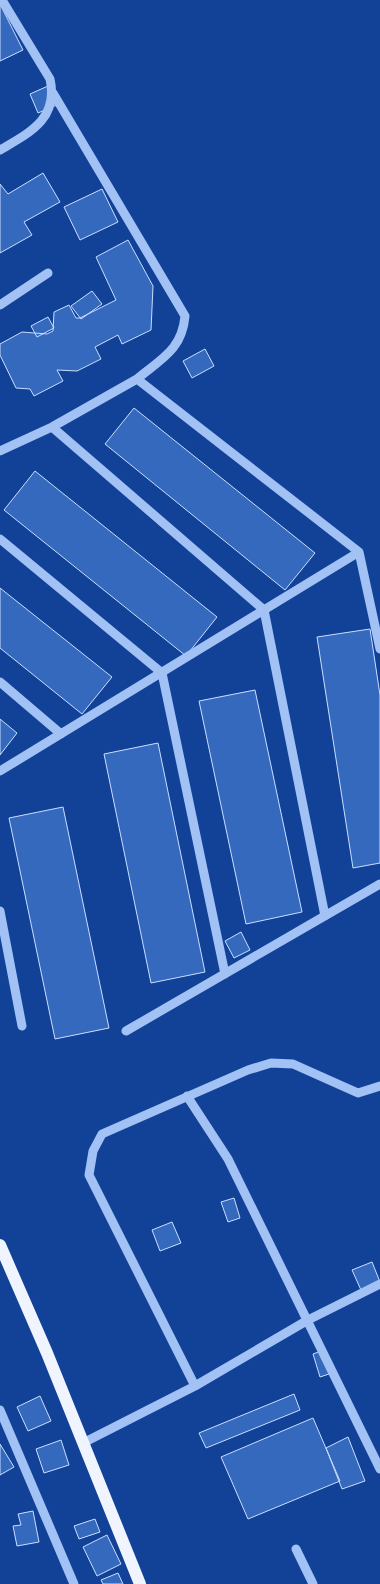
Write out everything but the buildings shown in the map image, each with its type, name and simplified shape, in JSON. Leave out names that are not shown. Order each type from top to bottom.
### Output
[{"type":"main road","points":[[0,1245],[140,1584]]},
{"type":"street","points":[[0,451],[52,427],[137,380],[177,346],[184,330],[185,316],[53,93],[50,79],[2,0]]},
{"type":"street","points":[[0,150],[35,129],[48,112],[53,93]]},
{"type":"street","points":[[0,305],[48,273]]},
{"type":"street","points":[[137,380],[359,552],[380,649]]},
{"type":"street","points":[[52,427],[264,610],[325,916]]},
{"type":"street","points":[[0,539],[162,673],[225,974]]},
{"type":"street","points":[[0,772],[359,552]]},
{"type":"street","points":[[0,682],[61,734]]},
{"type":"street","points":[[126,1031],[380,884]]},
{"type":"street","points":[[0,911],[22,1026]]},
{"type":"street","points":[[195,1386],[89,1175],[93,1151],[102,1134],[187,1096],[271,1063],[293,1064],[358,1093],[380,1086]]},
{"type":"street","points":[[187,1096],[228,1160],[380,1469]]},
{"type":"street","points":[[83,1443],[195,1386],[308,1320],[380,1284]]},
{"type":"street","points":[[0,1410],[74,1584]]},
{"type":"street","points":[[296,1549],[313,1584]]}]
